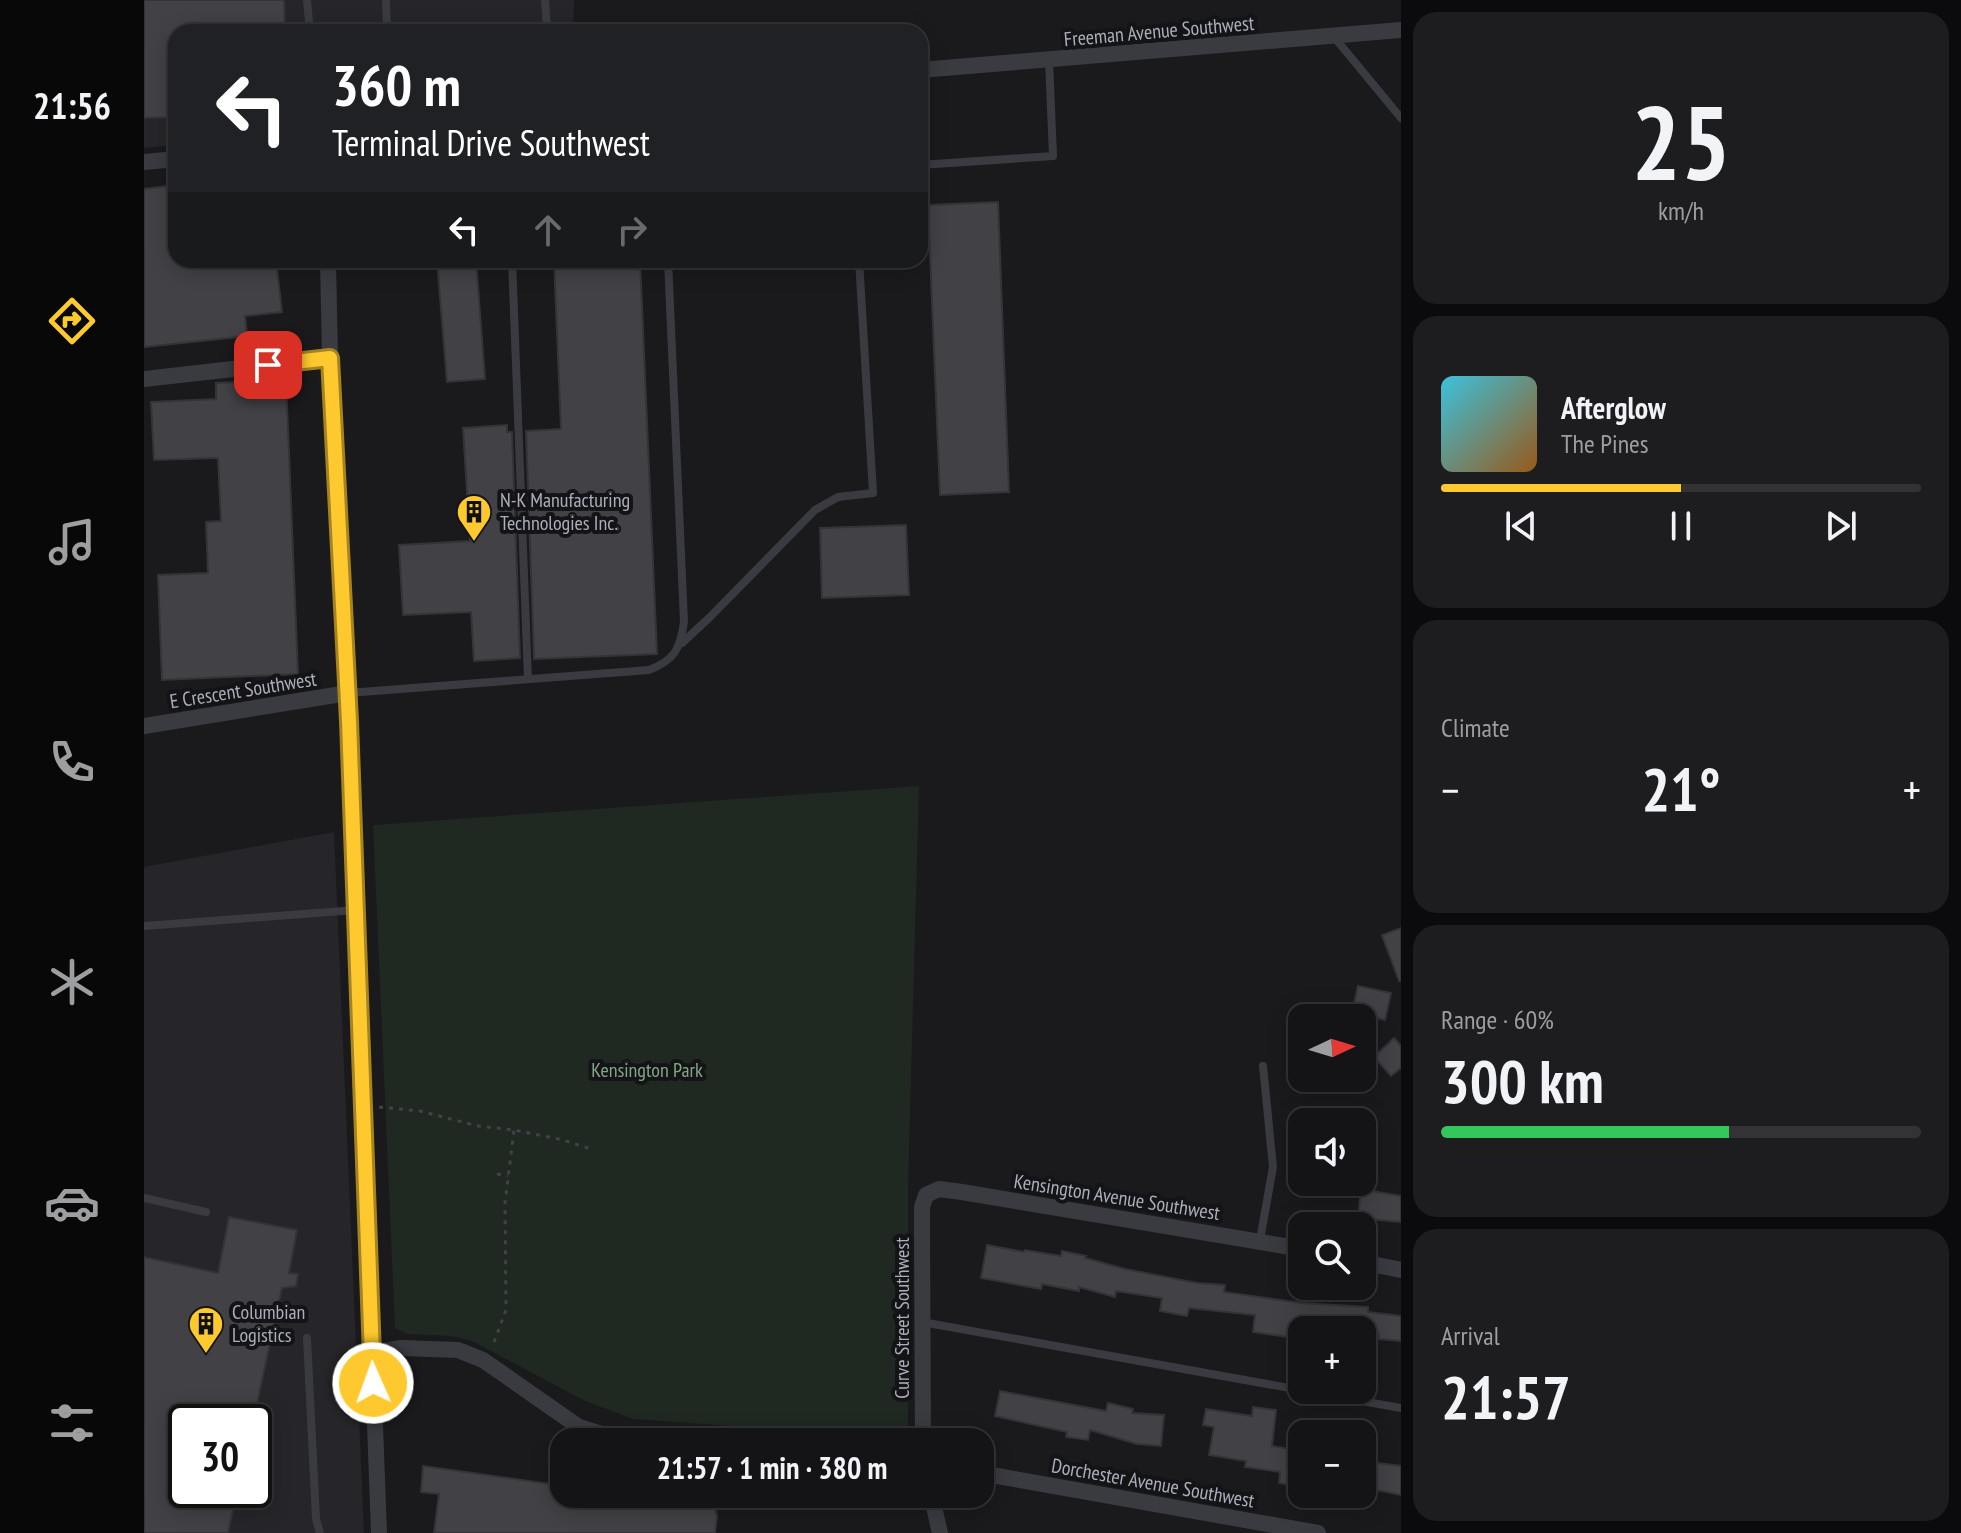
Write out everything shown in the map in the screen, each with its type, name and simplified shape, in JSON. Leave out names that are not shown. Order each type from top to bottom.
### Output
[{"type":"street","name":"Freeman Avenue Southwest","points":[[928,69],[1401,30]]},
{"type":"street","points":[[144,162],[168,160]]},
{"type":"street","points":[[328,268],[348,693],[379,1533]]},
{"type":"street","points":[[144,379],[330,358]]},
{"type":"street","name":"E Crescent Southwest","points":[[144,726],[348,693]]},
{"type":"street","name":"Kensington Avenue Southwest","points":[[926,1195],[939,1189],[962,1192],[1288,1246]]},
{"type":"street","name":"Curve Street Southwest","points":[[923,1428],[922,1207],[926,1195]]},
{"type":"street","points":[[1376,1265],[1401,1270]]},
{"type":"street","points":[[372,1353],[401,1348],[458,1350],[483,1360],[582,1428]]},
{"type":"street","name":"Dorchester Avenue Southwest","points":[[994,1475],[1318,1533]]},
{"type":"street","points":[[934,1508],[940,1533]]},
{"type":"lane","points":[[307,0],[309,24]]},
{"type":"lane","points":[[386,0],[387,24]]},
{"type":"lane","points":[[545,0],[547,24]]},
{"type":"lane","points":[[1334,36],[1401,118]]},
{"type":"lane","points":[[928,164],[1053,156],[1049,60]]},
{"type":"lane","points":[[512,268],[528,679]]},
{"type":"lane","points":[[348,693],[649,670],[666,663],[675,655],[681,643],[684,622],[668,268]]},
{"type":"lane","points":[[681,643],[815,510],[838,497],[873,493],[859,268]]},
{"type":"lane","points":[[144,926],[356,910]]},
{"type":"lane","points":[[1260,1240],[1273,1167],[1263,1066]]},
{"type":"lane","points":[[144,1198],[206,1212]]},
{"type":"lane","points":[[922,1322],[1401,1408]]},
{"type":"lane","points":[[307,1338],[316,1519],[320,1533]]},
{"type":"path","points":[[376,1107],[420,1111],[594,1150]]},
{"type":"path","points":[[494,1342],[506,1310],[505,1203],[514,1130]]},
{"type":"path","points":[[497,1174],[508,1176]]},
{"type":"shaded area","points":[[144,0],[574,0],[573,24],[168,24],[168,146],[144,148]]},
{"type":"shaded area","points":[[334,832],[364,1533],[144,1533],[144,867]]},
{"type":"green space","name":"Kensington Park","points":[[919,786],[908,1187],[908,1428],[757,1428],[633,1419],[585,1401],[472,1341],[452,1336],[407,1334],[395,1328],[373,825]]},
{"type":"building","points":[[144,0],[284,0],[285,24],[168,24],[168,117],[144,118]]},
{"type":"building","points":[[168,186],[168,268],[277,268],[282,312],[245,316],[247,336],[144,347],[144,189]]},
{"type":"building","points":[[998,202],[1009,492],[940,495],[928,205]]},
{"type":"building","points":[[438,268],[477,268],[485,379],[447,382]]},
{"type":"building","points":[[554,268],[640,268],[657,654],[534,659],[526,431],[561,429]]},
{"type":"building","points":[[286,380],[298,674],[162,680],[158,575],[208,573],[206,522],[221,521],[218,458],[154,460],[151,402],[216,399],[216,383]]},
{"type":"building","name":"N-K Manufacturing Technologies Inc.","points":[[507,425],[507,432],[512,432],[520,658],[474,661],[471,612],[403,615],[399,545],[470,541],[463,428]]},
{"type":"building","points":[[906,525],[909,595],[822,598],[820,528]]},
{"type":"building","points":[[1401,928],[1401,981],[1399,981],[1382,935]]},
{"type":"building","points":[[1358,986],[1391,993],[1385,1020],[1376,1018],[1376,1004],[1354,1004]]},
{"type":"building","points":[[1394,1038],[1401,1046],[1401,1068],[1391,1076],[1376,1059],[1376,1055]]},
{"type":"building","points":[[1376,1192],[1401,1196],[1401,1222],[1376,1220],[1376,1212],[1359,1212],[1360,1196],[1376,1196]]},
{"type":"building","name":"Columbian Logistics","points":[[229,1217],[297,1230],[289,1273],[298,1274],[296,1286],[282,1288],[257,1404],[168,1404],[168,1508],[233,1508],[228,1533],[144,1533],[144,1257],[218,1273]]},
{"type":"building","points":[[987,1245],[1061,1256],[1062,1251],[1125,1269],[1197,1283],[1225,1285],[1224,1292],[1302,1303],[1368,1307],[1368,1312],[1401,1316],[1401,1341],[1379,1339],[1376,1316],[1288,1316],[1288,1337],[1253,1332],[1255,1315],[1189,1308],[1187,1316],[1160,1311],[1162,1298],[1116,1291],[1115,1297],[1079,1287],[1079,1291],[1042,1284],[1041,1289],[981,1278]]},
{"type":"building","points":[[1000,1391],[1106,1411],[1108,1403],[1133,1409],[1132,1413],[1164,1415],[1161,1446],[1137,1444],[1090,1430],[1088,1440],[1066,1437],[1067,1432],[995,1416]]},
{"type":"building","points":[[1253,1407],[1276,1410],[1272,1446],[1288,1449],[1288,1485],[1279,1483],[1280,1472],[1245,1467],[1246,1461],[1209,1455],[1214,1427],[1203,1425],[1206,1409],[1252,1416]]},
{"type":"building","points":[[1376,1463],[1401,1466],[1401,1495],[1376,1490]]},
{"type":"building","points":[[423,1466],[550,1484],[550,1508],[715,1508],[717,1516],[715,1533],[434,1533],[439,1494],[421,1492]]},
{"type":"place","name":"N-K Manufacturing Technologies Inc.","points":[[474,543]]},
{"type":"place","name":"Columbian Logistics","points":[[206,1355]]},
{"type":"route","points":[[268,365],[330,358],[349,721],[373,1383]]}]
